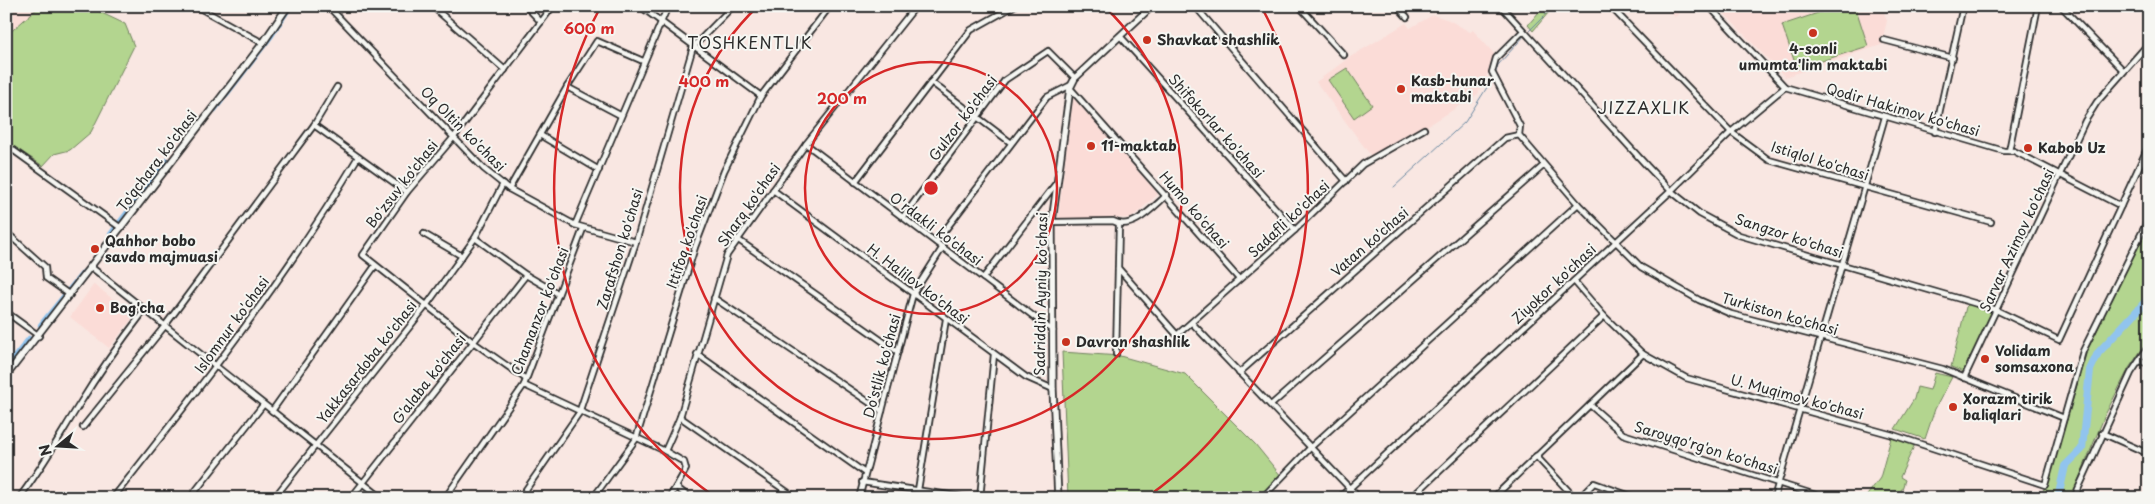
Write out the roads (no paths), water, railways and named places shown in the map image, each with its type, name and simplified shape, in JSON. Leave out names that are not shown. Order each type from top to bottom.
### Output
[{"type":"street","points":[[196,6],[263,43]]},
{"type":"street","name":"To'qchara ko'chasi","points":[[6,376],[39,336],[263,43],[288,6]]},
{"type":"street","name":"Oq Oltin ko'chasi","points":[[328,6],[484,169],[509,189],[583,229],[636,242]]},
{"type":"street","points":[[432,6],[505,70]]},
{"type":"street","points":[[526,6],[541,22]]},
{"type":"street","name":"Bo'zsuv ko'chasi","points":[[375,266],[364,257],[363,253],[408,192],[454,137],[553,6]]},
{"type":"street","points":[[640,6],[692,47],[761,96]]},
{"type":"street","points":[[575,225],[620,115],[668,6]]},
{"type":"street","name":"Zarafshon ko'chasi","points":[[520,498],[580,413],[636,242],[692,47],[733,6]]},
{"type":"street","name":"Ittifoq ko'chasi","points":[[593,498],[636,439],[695,247],[724,171],[761,96],[830,6]]},
{"type":"street","name":"Sharq ko'chasi","points":[[666,451],[680,417],[727,255],[737,238],[806,144],[916,6]]},
{"type":"street","points":[[855,182],[971,30],[1014,6]]},
{"type":"street","name":"Sadriddin Ayniy ko'chasi","points":[[1058,498],[1053,389],[1052,222],[1071,87],[1074,78],[1152,6]]},
{"type":"street","points":[[1195,6],[1346,181]]},
{"type":"street","points":[[1299,6],[1344,55]]},
{"type":"street","points":[[1398,6],[1407,17]]},
{"type":"street","name":"Sangzor ko'chasi","points":[[1501,6],[1671,191],[1700,214],[1739,235],[1996,310],[2059,340],[2120,206]]},
{"type":"street","name":"Istiqlol ko'chasi","points":[[1610,6],[1731,132],[1769,160],[1990,222]]},
{"type":"street","points":[[1709,6],[1785,87]]},
{"type":"street","points":[[1935,132],[1953,58],[1963,6]]},
{"type":"street","points":[[2009,151],[2038,6]]},
{"type":"street","points":[[2061,6],[2122,70]]},
{"type":"street","points":[[2145,6],[2149,10]]},
{"type":"street","name":"Turkiston ko'chasi","points":[[1523,30],[1496,58],[1492,72],[1520,126],[1519,135],[1543,166],[1614,243],[1641,267],[1699,300],[1730,314],[1943,369],[2064,418]]},
{"type":"street","name":"Shifokorlar ko'chasi","points":[[1120,36],[1295,230]]},
{"type":"street","points":[[1884,40],[1953,58]]},
{"type":"street","points":[[509,189],[567,86],[597,41],[643,61]]},
{"type":"street","name":"Sarvar Azimov ko'chasi","points":[[1964,378],[2085,121],[2096,102],[2122,70],[2149,43]]},
{"type":"street","name":"Gulzor ko'chasi","points":[[903,217],[1005,80],[1048,51],[1074,78]]},
{"type":"street","points":[[930,82],[1010,142]]},
{"type":"street","points":[[567,86],[620,115]]},
{"type":"street","points":[[83,427],[164,327],[314,125],[337,87]]},
{"type":"street","points":[[936,242],[1046,97],[1071,87]]},
{"type":"street","name":"Humo ko'chasi","points":[[1071,87],[1239,279]]},
{"type":"street","name":"Ziyokor ko'chasi","points":[[1340,498],[1574,282],[1731,132],[1785,87]]},
{"type":"street","name":"Qodir Hakimov ko'chasi","points":[[1785,87],[1935,132],[2014,151],[2120,206]]},
{"type":"street","points":[[1774,498],[1885,117]]},
{"type":"street","points":[[314,125],[408,192]]},
{"type":"street","name":"Sadafli ko'chasi","points":[[1118,268],[1177,335],[1295,230],[1363,164],[1424,129]]},
{"type":"street","points":[[540,134],[599,170]]},
{"type":"street","name":"Vatan ko'chasi","points":[[1239,373],[1505,138],[1519,135]]},
{"type":"street","name":"O'rdakli ko'chasi","points":[[806,144],[1053,332]]},
{"type":"street","points":[[6,145],[121,228]]},
{"type":"street","points":[[2120,206],[2149,145]]},
{"type":"street","name":"Islomnur ko'chasi","points":[[113,498],[216,367],[288,269],[358,157]]},
{"type":"street","points":[[1271,405],[1543,166]]},
{"type":"street","points":[[983,278],[1059,180]]},
{"type":"street","name":"Yakkasardoba ko'chasi","points":[[274,498],[426,306],[475,238],[503,184]]},
{"type":"street","name":"H. Halilov ko'chasi","points":[[773,190],[994,354],[1035,382],[1053,389]]},
{"type":"street","points":[[1052,222],[1113,220],[1119,224],[1130,224],[1167,195]]},
{"type":"street","points":[[1262,498],[1311,447],[1578,204]]},
{"type":"street","points":[[2064,418],[2084,351],[2149,218]]},
{"type":"street","points":[[1116,354],[1119,224]]},
{"type":"street","name":"Chamanzor ko'chasi","points":[[444,498],[524,385],[557,293],[583,229]]},
{"type":"street","points":[[6,232],[45,267],[46,278],[70,295]]},
{"type":"street","points":[[424,234],[462,256]]},
{"type":"street","points":[[475,238],[526,275],[557,293]]},
{"type":"street","points":[[737,238],[898,352]]},
{"type":"street","name":"Do'stlik ko'chasi","points":[[859,498],[913,294],[943,247]]},
{"type":"street","points":[[272,412],[375,266],[473,342],[526,379]]},
{"type":"street","points":[[91,267],[164,327],[382,498]]},
{"type":"street","name":"G'alaba ko'chasi","points":[[351,498],[526,275]]},
{"type":"street","name":"U. Muqimov ko'chasi","points":[[1574,282],[1604,316],[1643,354],[1686,378],[1893,435],[2045,485],[2064,418]]},
{"type":"street","points":[[714,298],[882,410]]},
{"type":"street","points":[[19,498],[40,471],[78,406],[122,340],[144,311]]},
{"type":"street","points":[[6,312],[39,336]]},
{"type":"street","points":[[1410,498],[1604,316]]},
{"type":"street","points":[[918,490],[946,319]]},
{"type":"street","points":[[1192,322],[1359,498]]},
{"type":"street","points":[[2074,498],[2131,373],[2149,346]]},
{"type":"street","points":[[697,354],[865,473]]},
{"type":"street","points":[[980,498],[994,354]]},
{"type":"street","points":[[1493,498],[1643,354]]},
{"type":"street","points":[[2140,360],[2149,364]]},
{"type":"street","points":[[524,385],[580,413],[666,451],[686,465],[676,488],[669,498]]},
{"type":"street","points":[[190,498],[263,405]]},
{"type":"street","name":"Saroyqo'rg'on ko'chasi","points":[[1590,405],[1623,434],[1825,498]]},
{"type":"street","points":[[680,417],[796,498]]},
{"type":"street","points":[[2102,433],[2149,454]]},
{"type":"street","points":[[1536,456],[1575,498]]},
{"type":"street","points":[[862,482],[970,498]]},
{"type":"street","points":[[1579,498],[1594,483],[1636,498]]},
{"type":"street","points":[[676,488],[690,498]]},
{"type":"waterway","points":[[215,110],[271,37],[291,6]]},
{"type":"waterway","points":[[1528,32],[1549,11],[1551,6]]},
{"type":"waterway","points":[[1495,75],[1498,65],[1525,35]]},
{"type":"waterway","points":[[1394,187],[1465,122],[1493,78]]},
{"type":"waterway","points":[[110,234],[167,160]]},
{"type":"waterway","points":[[40,325],[83,272]]},
{"type":"waterway","points":[[2058,498],[2065,466],[2082,449],[2090,370],[2098,353],[2149,298]]},
{"type":"waterway","points":[[6,367],[29,338]]},
{"type":"place","name":"4-sonli umumta'lim maktabi","points":[[1813,33]]},
{"type":"place","name":"Shavkat shashlik","points":[[1147,40]]},
{"type":"place","name":"Kasb-hunar maktabi","points":[[1401,89]]},
{"type":"place","name":"11-maktab","points":[[1091,146]]},
{"type":"place","name":"Kabob Uz","points":[[2028,148]]},
{"type":"place","name":"Qahhor bobo savdo majmuasi","points":[[95,249]]},
{"type":"place","name":"Bog'cha","points":[[100,308]]},
{"type":"place","name":"Davron shashlik","points":[[1066,342]]},
{"type":"place","name":"Volidam somsaxona","points":[[1985,359]]},
{"type":"place","name":"Xorazm tirik baliqlari","points":[[1953,407]]},
{"type":"district","name":"TOSHKENTLIK","points":[[750,43]]},
{"type":"district","name":"JIZZAXLIK","points":[[1644,108]]}]
